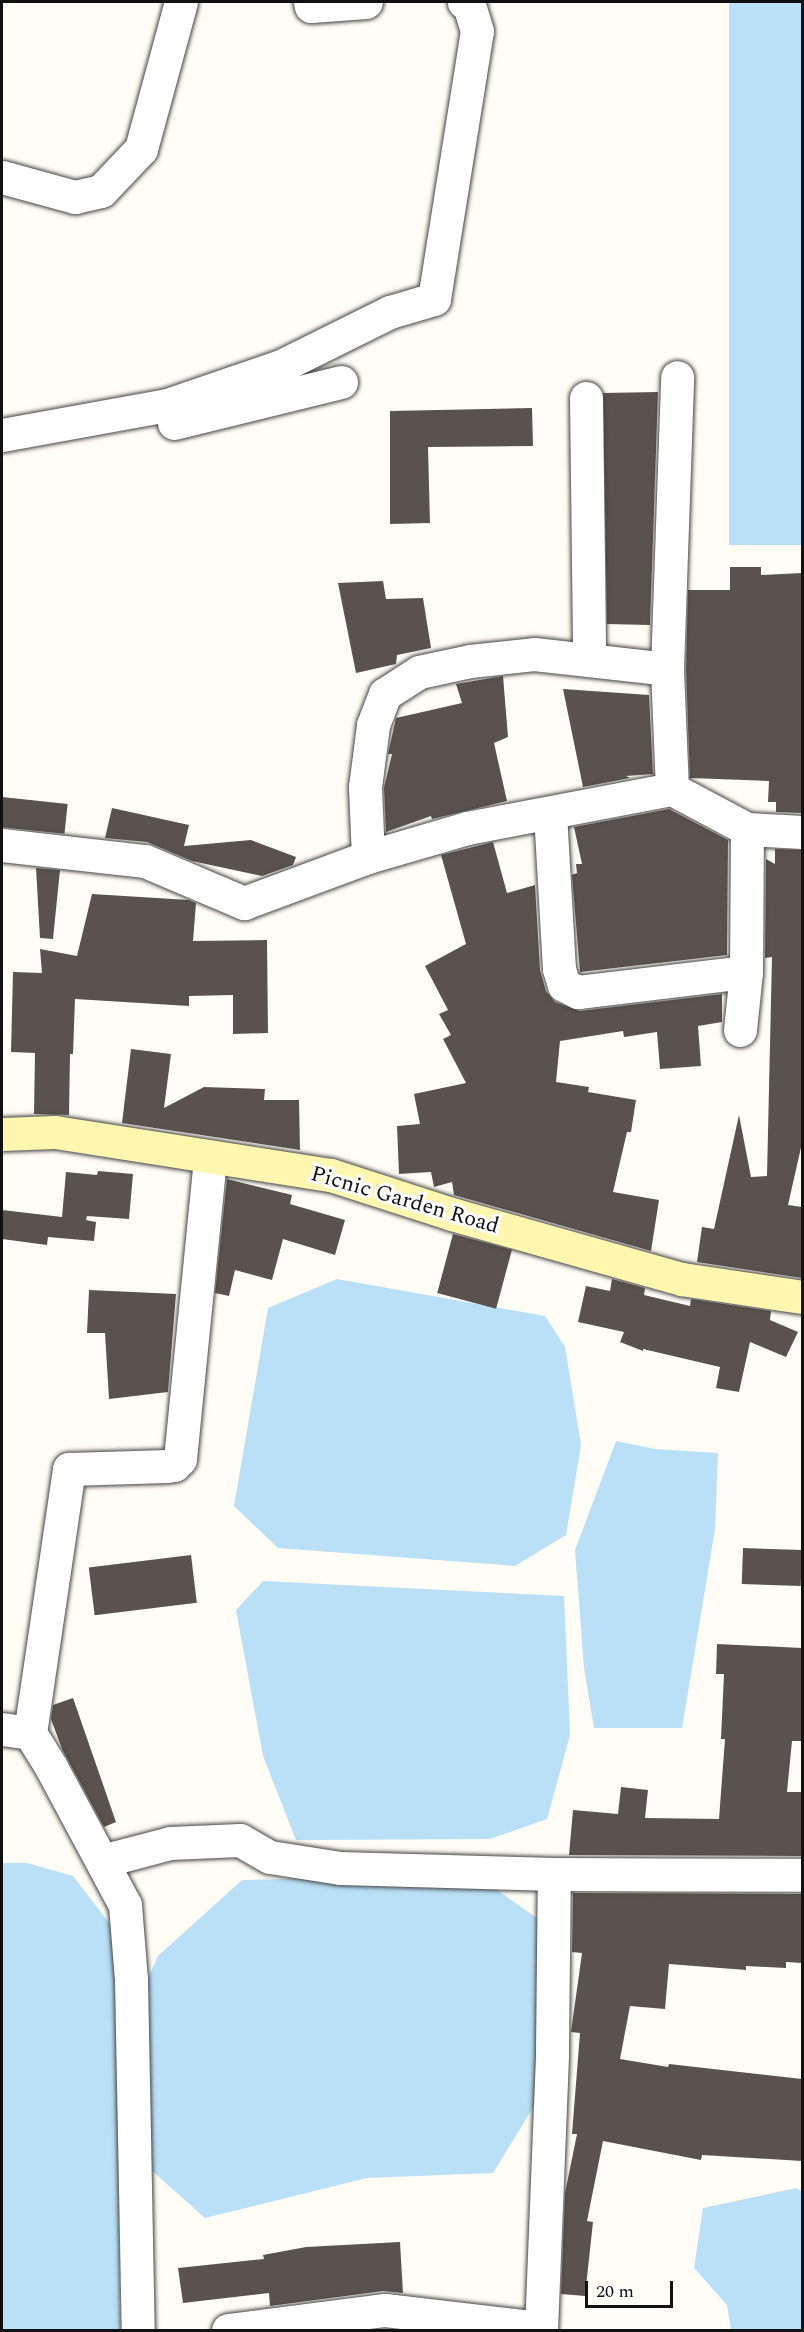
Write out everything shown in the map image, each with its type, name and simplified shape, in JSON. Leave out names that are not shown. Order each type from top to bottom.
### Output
[{"type":"main road","name":"Picnic Garden Road","points":[[2,1134],[55,1132],[331,1175],[452,1214],[682,1279],[802,1297]]},
{"type":"street","points":[[2,177],[75,197],[101,191],[141,149],[182,2]]},
{"type":"street","points":[[310,2],[311,6],[366,2]]},
{"type":"street","points":[[2,435],[167,405],[281,366],[390,312],[434,299],[477,31],[469,4],[464,2]]},
{"type":"street","points":[[672,789],[667,669],[677,377]]},
{"type":"street","points":[[2,454],[161,426],[341,382]]},
{"type":"street","points":[[586,398],[589,660]]},
{"type":"street","points":[[368,858],[365,787],[373,724],[385,694],[419,672],[470,661],[534,654],[667,669]]},
{"type":"street","points":[[2,845],[145,861],[244,903],[368,858],[467,828],[672,789],[747,829],[802,832]]},
{"type":"street","points":[[550,813],[559,969],[564,985],[578,992],[746,972]]},
{"type":"street","points":[[740,1030],[746,972],[747,829]]},
{"type":"street","points":[[138,2331],[130,1968],[125,1905],[102,1861],[16,1731],[69,1469],[167,1466],[180,1459],[210,1156]]},
{"type":"street","points":[[102,1861],[170,1843],[240,1840],[270,1857],[340,1868],[554,1874],[802,1875]]},
{"type":"street","points":[[228,2331],[385,2310],[524,2326],[539,2331],[552,2052],[554,1874]]},
{"type":"water","points":[[729,2],[802,2],[802,545],[729,545]]},
{"type":"water","points":[[337,1279],[545,1316],[565,1347],[581,1445],[566,1535],[515,1566],[278,1548],[234,1506],[268,1308]]},
{"type":"water","points":[[616,1441],[655,1449],[718,1453],[715,1529],[682,1728],[594,1728],[584,1668],[575,1550]]},
{"type":"water","points":[[263,1581],[564,1596],[570,1735],[547,1819],[490,1839],[296,1840],[263,1756],[236,1610]]},
{"type":"water","points":[[2,1863],[27,1863],[73,1876],[116,1932],[120,2330],[2,2330]]},
{"type":"water","points":[[476,1875],[541,1921],[537,2101],[493,2173],[367,2178],[205,2218],[140,2160],[142,1991],[158,1956],[242,1880]]},
{"type":"water","points":[[796,2188],[802,2192],[802,2330],[731,2330],[727,2305],[694,2268],[703,2208]]},
{"type":"building","points":[[658,392],[650,625],[607,624],[603,393]]},
{"type":"building","points":[[532,408],[533,446],[428,447],[430,523],[390,524],[390,411]]},
{"type":"building","points":[[730,567],[761,567],[761,575],[802,573],[802,813],[776,812],[776,802],[768,802],[769,781],[690,778],[686,669],[688,590],[730,590]]},
{"type":"building","points":[[383,581],[386,599],[423,598],[431,648],[397,655],[396,664],[356,673],[338,583]]},
{"type":"building","points":[[503,676],[508,737],[494,743],[507,801],[432,819],[431,816],[386,832],[384,788],[392,754],[388,754],[396,718],[462,703],[456,684]]},
{"type":"building","points":[[563,689],[649,695],[653,774],[626,776],[630,778],[583,787]]},
{"type":"building","points":[[2,797],[68,804],[65,834],[2,827]]},
{"type":"building","points":[[112,808],[189,825],[184,846],[251,840],[296,857],[293,865],[262,876],[192,861],[147,842],[105,838]]},
{"type":"building","points":[[669,809],[728,840],[727,955],[580,972],[572,875],[577,873],[576,864],[582,864],[574,827]]},
{"type":"building","points":[[493,842],[507,893],[535,885],[540,970],[546,991],[555,1002],[580,1011],[722,994],[722,1022],[698,1026],[701,1066],[660,1069],[657,1032],[624,1037],[623,1031],[560,1041],[556,1082],[589,1087],[588,1092],[636,1100],[631,1132],[627,1132],[613,1192],[659,1200],[651,1251],[454,1195],[452,1182],[434,1187],[431,1172],[399,1174],[397,1126],[420,1124],[414,1094],[466,1083],[443,1039],[451,1035],[439,1014],[448,1010],[425,966],[466,944],[441,855]]},
{"type":"building","points":[[775,849],[802,850],[802,1143],[788,1205],[802,1207],[802,1278],[697,1262],[702,1227],[714,1229],[739,1115],[751,1177],[767,1176],[772,957],[765,958],[766,859],[775,864]]},
{"type":"building","points":[[36,868],[60,870],[53,939],[40,938]]},
{"type":"building","points":[[92,894],[189,900],[196,903],[193,941],[267,940],[268,1033],[233,1034],[233,995],[189,996],[189,1006],[75,999],[73,1054],[70,1054],[69,1115],[34,1114],[35,1053],[11,1052],[13,972],[42,973],[40,949],[77,956]]},
{"type":"building","points":[[131,1049],[171,1054],[164,1108],[204,1087],[265,1089],[264,1100],[299,1100],[300,1150],[122,1123]]},
{"type":"building","points":[[98,1171],[133,1174],[129,1219],[87,1216],[86,1220],[96,1222],[94,1241],[48,1237],[47,1245],[2,1239],[2,1210],[62,1217],[66,1172],[97,1175]]},
{"type":"building","points":[[227,1179],[292,1195],[290,1204],[345,1220],[335,1255],[283,1239],[272,1280],[235,1270],[229,1296],[215,1293]]},
{"type":"building","points":[[453,1234],[512,1250],[496,1309],[437,1293]]},
{"type":"building","points":[[612,1279],[645,1288],[644,1295],[690,1306],[691,1299],[771,1311],[770,1320],[798,1332],[786,1357],[750,1342],[739,1392],[716,1388],[720,1367],[643,1349],[643,1351],[620,1342],[624,1332],[578,1322],[586,1286],[610,1291]]},
{"type":"building","points":[[89,1290],[176,1294],[168,1392],[109,1399],[105,1333],[87,1333]]},
{"type":"building","points":[[743,1548],[802,1550],[801,1586],[742,1584]]},
{"type":"building","points":[[191,1555],[197,1603],[95,1615],[89,1568]]},
{"type":"building","points":[[717,1644],[802,1648],[802,1741],[792,1741],[787,1792],[802,1792],[802,1856],[569,1855],[573,1810],[618,1814],[621,1787],[648,1790],[645,1818],[719,1819],[725,1739],[721,1739],[724,1674],[716,1674]]},
{"type":"building","points":[[73,1698],[116,1822],[104,1827],[62,1749],[51,1719],[53,1705]]},
{"type":"building","points":[[573,1893],[802,1894],[802,1963],[786,1962],[786,1968],[746,1966],[746,1970],[669,1964],[665,2009],[630,2006],[620,2059],[668,2067],[669,2064],[802,2079],[802,2161],[702,2155],[701,2160],[603,2141],[587,2221],[593,2222],[585,2296],[561,2294],[565,2193],[577,2134],[572,2134],[580,2033],[571,2032],[582,1953],[572,1952]]},
{"type":"building","points":[[400,2242],[403,2293],[383,2291],[270,2306],[269,2293],[183,2303],[178,2268],[264,2259],[263,2255],[306,2247]]}]
